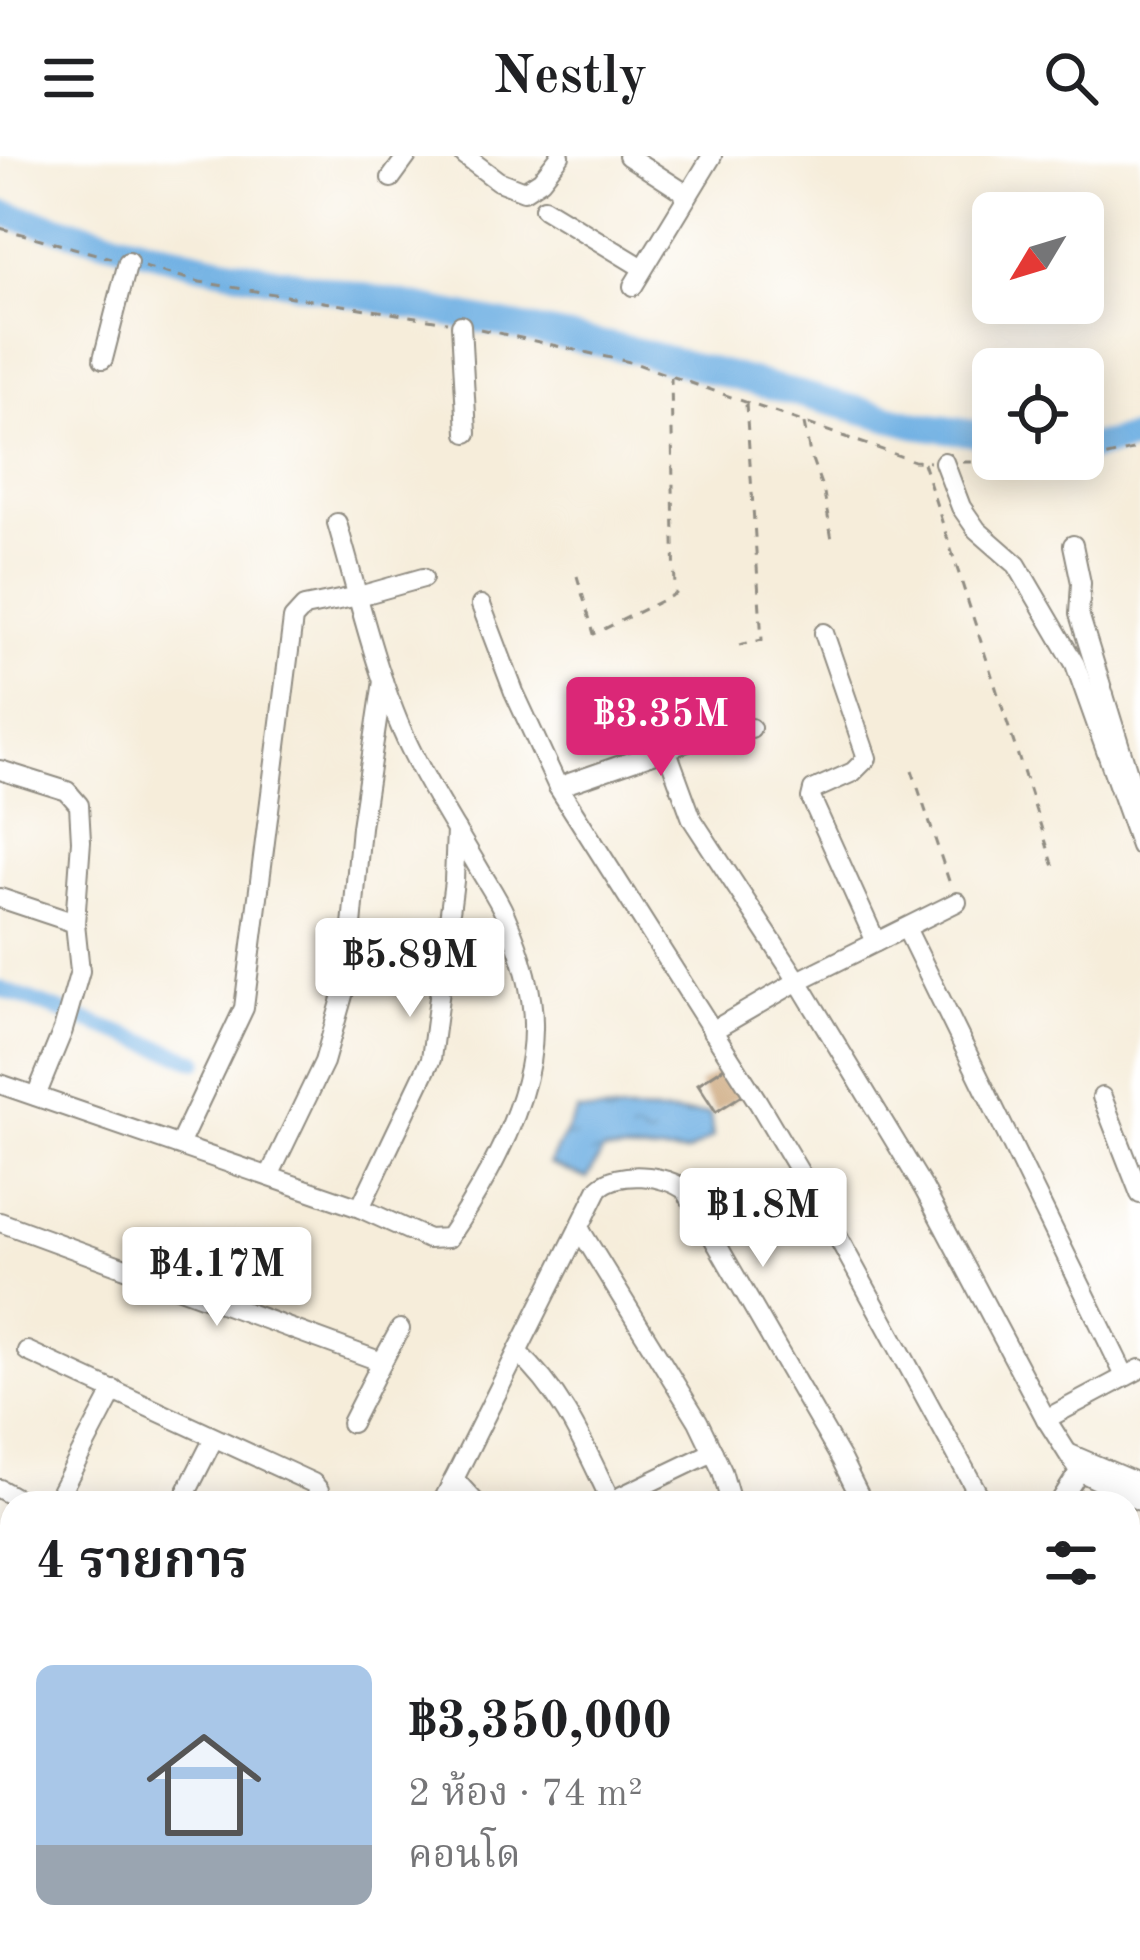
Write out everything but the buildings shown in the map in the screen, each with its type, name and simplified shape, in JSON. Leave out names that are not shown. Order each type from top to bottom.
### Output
[{"type":"street","points":[[391,178],[407,156]]},
{"type":"street","points":[[465,156],[498,181],[524,191],[541,180],[560,156]]},
{"type":"street","points":[[628,156],[688,195]]},
{"type":"street","points":[[633,286],[712,156]]},
{"type":"street","points":[[544,208],[644,268]]},
{"type":"street","points":[[103,359],[128,262]]},
{"type":"street","points":[[461,325],[467,433]]},
{"type":"street","points":[[944,462],[961,507],[976,530],[1017,565],[1060,636],[1140,812]]},
{"type":"street","points":[[0,1084],[359,1208],[428,1239],[448,1238],[490,1166],[523,1093],[534,1025],[526,976],[504,912],[410,748],[337,523]]},
{"type":"street","points":[[1073,544],[1081,583],[1079,614],[1140,846]]},
{"type":"street","points":[[179,1144],[244,1008],[293,619],[304,608],[423,578]]},
{"type":"street","points":[[481,605],[558,787],[834,1230],[976,1491]]},
{"type":"street","points":[[824,633],[867,758],[854,772],[813,790],[811,798],[876,942]]},
{"type":"street","points":[[269,1176],[324,1062],[347,981],[383,676]]},
{"type":"street","points":[[558,787],[666,748],[751,728]]},
{"type":"street","points":[[373,752],[398,744],[410,748]]},
{"type":"street","points":[[666,748],[692,819],[799,981],[924,1189],[1046,1419],[1078,1462],[1124,1491]]},
{"type":"street","points":[[0,770],[67,791],[79,805],[75,922],[80,971],[64,1030],[36,1096]]},
{"type":"street","points":[[359,1208],[435,1040],[456,830]]},
{"type":"street","points":[[0,898],[75,922]]},
{"type":"street","points":[[712,1031],[799,981],[957,902]]},
{"type":"street","points":[[906,928],[1132,1372],[1046,1419]]},
{"type":"street","points":[[1102,1096],[1140,1194]]},
{"type":"street","points":[[448,1491],[599,1188],[608,1180],[659,1178],[686,1191],[857,1491]]},
{"type":"street","points":[[0,1222],[382,1362]]},
{"type":"street","points":[[579,1228],[698,1421],[728,1491]]},
{"type":"street","points":[[351,1423],[400,1330]]},
{"type":"street","points":[[27,1351],[313,1484],[319,1491]]},
{"type":"street","points":[[518,1353],[540,1372],[561,1401],[604,1491]]},
{"type":"street","points":[[61,1491],[114,1390]]},
{"type":"street","points":[[188,1491],[214,1438]]},
{"type":"street","points":[[632,1491],[713,1452]]},
{"type":"street","points":[[1078,1462],[1140,1484]]},
{"type":"street","points":[[1065,1491],[1078,1462]]},
{"type":"street","points":[[454,1479],[465,1491]]},
{"type":"path","points":[[0,228],[200,282],[461,325],[634,363],[914,461],[1083,461],[1140,448]]},
{"type":"path","points":[[577,576],[594,634],[675,594],[672,376]]},
{"type":"path","points":[[739,645],[762,640],[746,402]]},
{"type":"path","points":[[804,422],[824,493],[832,545]]},
{"type":"path","points":[[923,461],[1055,873]]},
{"type":"path","points":[[912,770],[957,902]]},
{"type":"water","points":[[577,1111],[710,1114],[713,1137],[687,1153],[603,1151],[587,1179],[549,1164]]},
{"type":"waterway","points":[[0,213],[201,264],[637,351],[916,425],[972,433]]},
{"type":"waterway","points":[[1104,445],[1140,437]]},
{"type":"waterway","points":[[0,989],[197,1061]]}]
